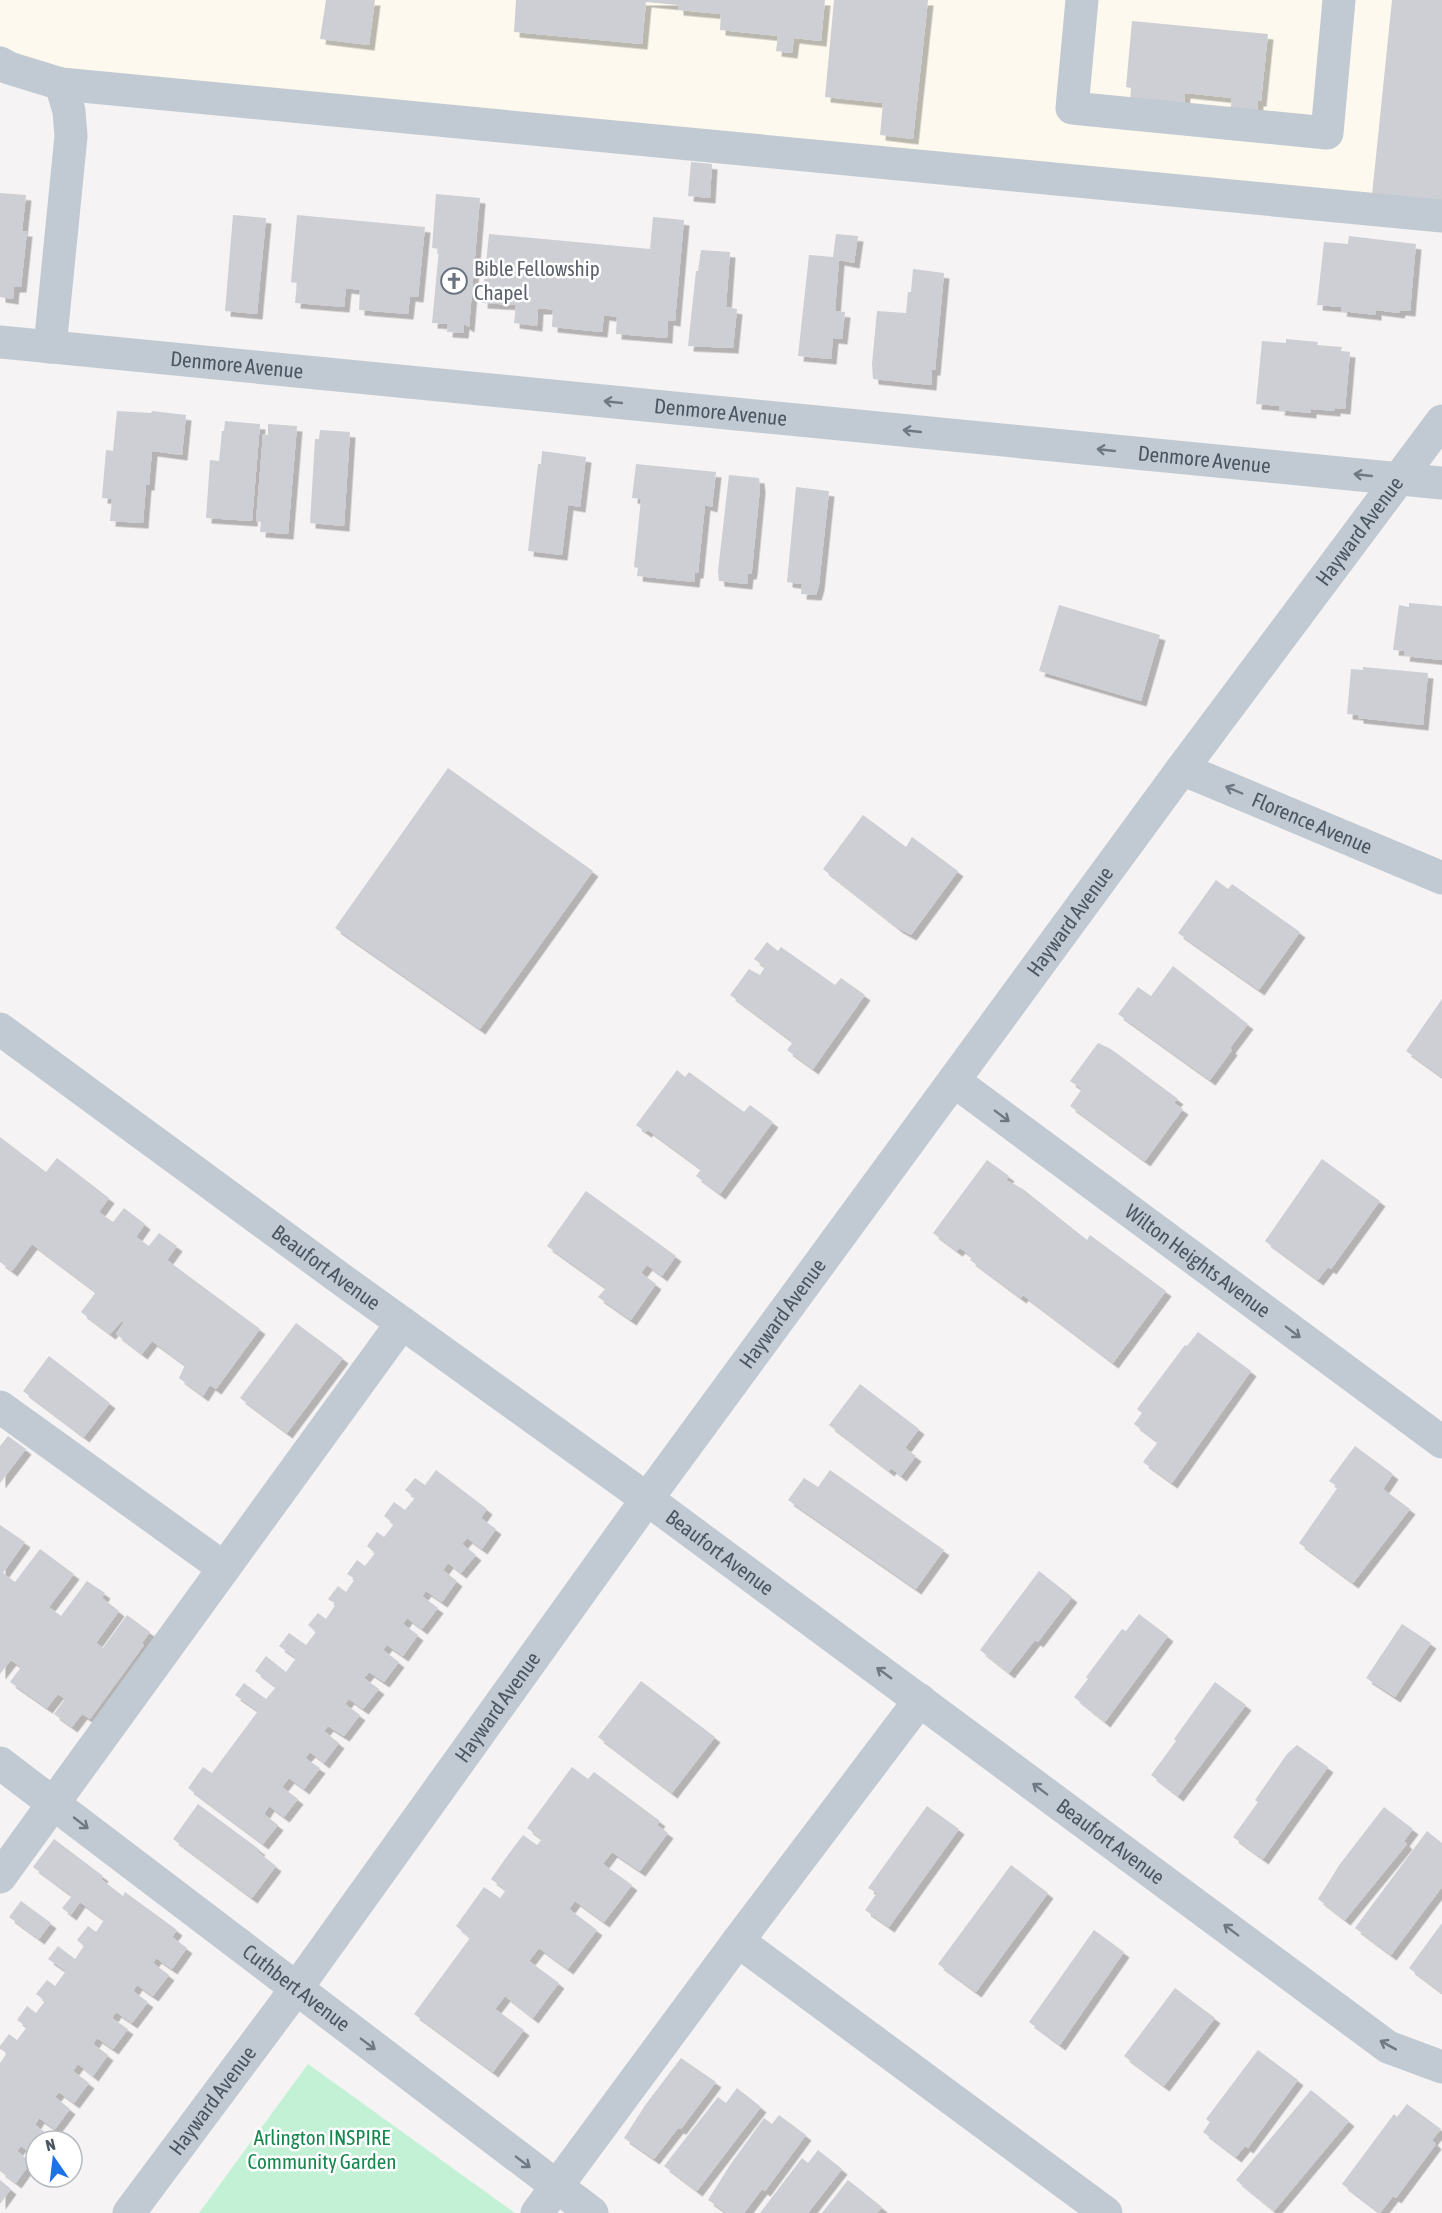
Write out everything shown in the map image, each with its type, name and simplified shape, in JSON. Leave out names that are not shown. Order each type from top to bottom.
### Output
[{"type":"street","points":[[1082,0],[1072,108],[1328,133],[1339,0]]},
{"type":"street","points":[[0,63],[61,84],[1442,216]]},
{"type":"street","points":[[50,347],[71,136],[69,111],[61,84]]},
{"type":"street","name":"Denmore Avenue","points":[[0,342],[1442,483]]},
{"type":"street","name":"Hayward Avenue","points":[[129,2213],[296,1989],[648,1499],[1182,768],[1442,421]]},
{"type":"street","name":"Florence Avenue","points":[[1182,768],[1442,878]]},
{"type":"street","name":"Beaufort Avenue","points":[[0,1029],[402,1323],[648,1499],[1388,2047],[1442,2067]]},
{"type":"street","name":"Wilton Heights Avenue","points":[[954,1081],[1442,1442]]},
{"type":"street","points":[[0,1878],[402,1323]]},
{"type":"street","points":[[0,1407],[224,1568]]},
{"type":"street","points":[[537,2213],[920,1700]]},
{"type":"street","name":"Cuthbert Avenue","points":[[0,1763],[592,2213]]},
{"type":"street","points":[[738,1941],[1106,2213]]},
{"type":"shaded area","points":[[0,0],[1442,0],[1442,217],[0,67]]},
{"type":"green space","name":"Arlington INSPIRE Community Garden","points":[[308,2064],[515,2213],[199,2213]]},
{"type":"building","points":[[326,0],[375,0],[369,45],[320,39]]},
{"type":"building","points":[[516,0],[825,0],[821,41],[794,38],[792,53],[776,51],[778,36],[720,30],[721,14],[678,10],[678,5],[646,2],[642,44],[514,32]]},
{"type":"building","points":[[834,0],[928,0],[913,139],[880,135],[883,103],[825,97]]},
{"type":"building","points":[[1392,0],[1442,0],[1442,201],[1372,195]]},
{"type":"building","points":[[1132,21],[1268,34],[1261,101],[1258,101],[1257,116],[1230,113],[1232,98],[1185,93],[1184,107],[1130,102],[1131,88],[1126,87]]},
{"type":"building","points":[[691,162],[712,164],[710,198],[688,196]]},
{"type":"building","points":[[0,193],[26,195],[22,231],[27,231],[21,287],[14,287],[13,299],[0,297]]},
{"type":"building","name":"Bible Fellowship Chapel","points":[[436,194],[480,198],[469,327],[464,324],[463,333],[447,332],[448,324],[432,323],[439,249],[432,248]]},
{"type":"building","points":[[233,215],[266,218],[257,314],[225,311]]},
{"type":"building","points":[[297,215],[425,227],[418,297],[410,296],[408,314],[359,310],[360,290],[346,288],[344,307],[295,303],[297,283],[291,282]]},
{"type":"building","points":[[653,217],[684,220],[675,321],[668,320],[667,338],[616,334],[617,317],[604,315],[602,332],[552,327],[553,310],[547,309],[538,309],[537,326],[514,323],[516,305],[482,303],[489,234],[650,249]]},
{"type":"building","points":[[836,234],[858,236],[854,263],[839,260],[835,311],[845,312],[842,339],[833,338],[831,359],[798,356],[809,255],[833,257]]},
{"type":"building","points":[[1349,236],[1416,244],[1410,311],[1400,310],[1399,313],[1376,310],[1376,315],[1341,311],[1342,307],[1317,305],[1324,242],[1348,244]]},
{"type":"building","points":[[701,250],[730,252],[726,307],[737,309],[733,348],[688,346],[696,271],[698,271]]},
{"type":"building","points":[[913,269],[944,273],[935,370],[932,370],[931,385],[873,379],[872,364],[877,311],[906,313]]},
{"type":"building","points":[[1286,339],[1318,342],[1317,345],[1342,347],[1341,351],[1350,352],[1345,409],[1335,408],[1335,411],[1311,409],[1311,413],[1279,410],[1280,406],[1256,404],[1262,341],[1286,343]]},
{"type":"building","points":[[117,411],[151,413],[152,411],[186,415],[182,455],[152,451],[143,523],[110,521],[112,499],[102,498],[106,450],[113,451]]},
{"type":"building","points":[[225,421],[260,424],[252,521],[206,518],[210,460],[219,461]]},
{"type":"building","points":[[268,424],[297,426],[288,534],[260,532],[261,522],[256,521],[263,434],[268,435]]},
{"type":"building","points":[[320,430],[350,432],[344,526],[310,523],[315,439],[319,439]]},
{"type":"building","points":[[542,451],[586,457],[580,507],[568,505],[562,555],[528,551],[538,464],[541,464]]},
{"type":"building","points":[[636,464],[716,472],[712,507],[705,505],[698,573],[695,573],[694,582],[637,576],[638,568],[634,567],[641,499],[632,498]]},
{"type":"building","points":[[729,475],[759,478],[752,570],[751,574],[748,574],[747,584],[719,581],[718,571]]},
{"type":"building","points":[[796,487],[829,491],[816,595],[801,594],[802,584],[787,582]]},
{"type":"building","points":[[1409,603],[1442,606],[1442,660],[1404,656],[1405,651],[1393,650],[1399,605],[1409,607]]},
{"type":"building","points":[[1059,605],[1160,635],[1141,701],[1039,671]]},
{"type":"building","points":[[1363,667],[1428,673],[1423,725],[1358,718],[1358,715],[1347,714],[1351,669],[1363,670]]},
{"type":"building","points":[[448,768],[593,871],[480,1029],[335,928]]},
{"type":"building","points":[[863,815],[906,847],[912,837],[958,871],[911,935],[898,928],[823,869]]},
{"type":"building","points":[[1216,880],[1228,889],[1232,884],[1300,932],[1259,990],[1178,933]]},
{"type":"building","points":[[767,942],[778,951],[781,947],[835,985],[841,978],[865,995],[813,1069],[787,1050],[793,1042],[730,995],[749,969],[760,975],[765,967],[754,959]]},
{"type":"building","points":[[1173,966],[1248,1024],[1210,1080],[1118,1014],[1138,987],[1151,996]]},
{"type":"building","points":[[1442,999],[1442,1077],[1406,1051]]},
{"type":"building","points":[[1098,1043],[1111,1049],[1178,1099],[1174,1103],[1183,1109],[1145,1161],[1070,1106],[1082,1089],[1070,1081]]},
{"type":"building","points":[[677,1070],[685,1077],[689,1072],[744,1112],[750,1105],[773,1122],[720,1194],[696,1176],[701,1169],[648,1130],[646,1132],[636,1125]]},
{"type":"building","points":[[0,1137],[46,1172],[57,1158],[109,1198],[99,1212],[113,1222],[124,1208],[145,1224],[136,1237],[149,1246],[159,1233],[177,1246],[167,1260],[260,1329],[216,1389],[210,1385],[203,1396],[179,1378],[185,1365],[152,1341],[142,1354],[116,1334],[124,1322],[122,1321],[110,1334],[81,1312],[96,1292],[32,1244],[12,1271],[0,1262]]},
{"type":"building","points":[[1322,1159],[1380,1201],[1331,1269],[1328,1267],[1318,1280],[1265,1241]]},
{"type":"building","points":[[987,1160],[1009,1176],[1006,1180],[1023,1189],[1087,1240],[1090,1235],[1166,1291],[1113,1363],[1023,1295],[1021,1298],[970,1260],[972,1257],[960,1248],[957,1251],[933,1233]]},
{"type":"building","points":[[586,1191],[676,1256],[662,1276],[647,1265],[641,1273],[656,1284],[631,1320],[598,1297],[606,1288],[547,1246]]},
{"type":"building","points":[[296,1323],[343,1358],[287,1433],[240,1398]]},
{"type":"building","points":[[1198,1332],[1251,1371],[1172,1483],[1143,1462],[1158,1442],[1134,1424],[1142,1413],[1137,1409],[1185,1345],[1187,1346]]},
{"type":"building","points":[[49,1356],[110,1403],[84,1437],[23,1391]]},
{"type":"building","points":[[860,1384],[919,1429],[905,1448],[916,1456],[901,1476],[891,1468],[889,1471],[829,1425]]},
{"type":"building","points":[[8,1436],[26,1449],[0,1483],[0,1446]]},
{"type":"building","points":[[1355,1446],[1393,1474],[1383,1489],[1410,1509],[1353,1583],[1299,1543],[1338,1487],[1329,1481]]},
{"type":"building","points":[[436,1470],[487,1509],[481,1518],[496,1529],[482,1549],[467,1538],[462,1544],[476,1555],[461,1573],[448,1563],[443,1570],[457,1581],[442,1602],[426,1591],[422,1596],[438,1608],[422,1629],[407,1618],[403,1624],[418,1635],[403,1656],[387,1645],[383,1650],[399,1662],[384,1682],[369,1672],[364,1678],[379,1689],[363,1709],[349,1699],[345,1704],[360,1715],[344,1736],[328,1726],[324,1731],[339,1743],[324,1763],[310,1752],[305,1758],[320,1768],[304,1789],[289,1778],[282,1787],[298,1799],[284,1817],[269,1806],[264,1814],[278,1825],[263,1844],[188,1788],[203,1767],[212,1773],[258,1711],[235,1695],[244,1683],[266,1699],[276,1687],[255,1671],[266,1656],[286,1672],[296,1658],[279,1646],[289,1633],[306,1645],[316,1632],[308,1625],[318,1613],[326,1619],[336,1604],[328,1599],[338,1586],[346,1592],[355,1579],[347,1574],[357,1560],[365,1566],[375,1553],[367,1546],[377,1532],[384,1537],[394,1524],[384,1516],[394,1502],[405,1510],[415,1498],[405,1490],[415,1478],[425,1485]]},
{"type":"building","points":[[830,1470],[944,1550],[916,1589],[788,1500],[804,1478],[818,1487]]},
{"type":"building","points":[[0,1525],[25,1542],[3,1573],[15,1582],[40,1549],[74,1574],[49,1607],[61,1616],[87,1581],[105,1593],[102,1598],[119,1611],[96,1643],[103,1648],[127,1615],[150,1632],[142,1643],[144,1645],[90,1719],[82,1714],[72,1727],[54,1714],[65,1699],[58,1694],[47,1708],[10,1682],[21,1667],[11,1660],[0,1674]]},
{"type":"building","points":[[1039,1571],[1072,1597],[1038,1642],[1035,1640],[1009,1673],[980,1650]]},
{"type":"building","points":[[1139,1614],[1168,1636],[1105,1722],[1074,1697],[1122,1629],[1126,1631]]},
{"type":"building","points":[[1402,1624],[1431,1643],[1395,1697],[1366,1678]]},
{"type":"building","points":[[641,1681],[715,1737],[672,1793],[598,1737]]},
{"type":"building","points":[[1215,1682],[1246,1705],[1178,1796],[1151,1775]]},
{"type":"building","points":[[1297,1745],[1328,1767],[1263,1859],[1233,1837],[1258,1802],[1255,1800],[1287,1754]]},
{"type":"building","points":[[572,1767],[588,1779],[594,1772],[660,1821],[657,1825],[668,1833],[640,1871],[612,1852],[603,1864],[632,1885],[604,1922],[575,1901],[569,1909],[597,1930],[568,1969],[539,1948],[529,1961],[559,1983],[533,2018],[505,1996],[495,2009],[524,2030],[493,2072],[414,2014],[470,1938],[456,1926],[484,1887],[500,1898],[506,1890],[491,1879],[505,1859],[523,1835],[537,1845],[542,1839],[527,1828]]},
{"type":"building","points":[[198,1804],[260,1850],[258,1852],[276,1866],[252,1898],[173,1839]]},
{"type":"building","points":[[927,1806],[959,1829],[889,1927],[865,1910],[877,1893],[868,1888]]},
{"type":"building","points":[[1384,1807],[1413,1829],[1404,1841],[1407,1844],[1345,1920],[1318,1899],[1340,1864]]},
{"type":"building","points":[[1427,1831],[1442,1843],[1442,1887],[1391,1955],[1355,1928]]},
{"type":"building","points":[[54,1839],[103,1876],[101,1879],[123,1896],[125,1892],[177,1930],[172,1937],[187,1948],[172,1969],[156,1958],[153,1963],[169,1975],[153,1996],[137,1985],[133,1991],[148,2002],[132,2023],[116,2012],[112,2018],[128,2029],[113,2049],[97,2038],[93,2044],[108,2055],[93,2076],[78,2064],[73,2071],[89,2083],[74,2103],[59,2092],[55,2097],[70,2109],[55,2129],[39,2118],[35,2125],[40,2129],[24,2129],[24,2148],[21,2146],[17,2151],[24,2156],[24,2172],[16,2183],[0,2171],[0,2063],[7,2053],[0,2049],[0,2046],[9,2034],[17,2040],[27,2027],[17,2020],[27,2006],[36,2013],[45,2001],[36,1994],[47,1980],[55,1986],[66,1971],[48,1959],[58,1946],[75,1959],[84,1946],[77,1940],[88,1926],[96,1932],[104,1920],[80,1902],[71,1915],[62,1908],[72,1896],[33,1867]]},
{"type":"building","points":[[1011,1865],[1048,1893],[976,1992],[938,1964]]},
{"type":"building","points":[[21,1901],[51,1923],[39,1939],[9,1917]]},
{"type":"building","points":[[1442,1923],[1442,1993],[1409,1968]]},
{"type":"building","points":[[1094,1930],[1124,1952],[1060,2045],[1029,2022]]},
{"type":"building","points":[[1175,1988],[1215,2018],[1164,2086],[1124,2056]]},
{"type":"building","points":[[1258,2050],[1298,2080],[1248,2148],[1245,2146],[1236,2157],[1203,2132],[1210,2122],[1206,2119]]},
{"type":"building","points":[[681,2058],[716,2082],[681,2129],[678,2128],[654,2159],[624,2138],[646,2104]]},
{"type":"building","points":[[737,2088],[761,2107],[697,2191],[664,2166],[718,2097],[726,2103]]},
{"type":"building","points":[[1311,2090],[1349,2121],[1274,2211],[1236,2180]]},
{"type":"building","points":[[1407,2104],[1441,2129],[1432,2140],[1436,2144],[1396,2198],[1393,2196],[1380,2213],[1342,2184],[1394,2114],[1397,2117]]},
{"type":"building","points":[[779,2115],[806,2135],[765,2191],[762,2189],[744,2213],[727,2213],[708,2200],[764,2118],[772,2124]]},
{"type":"building","points":[[818,2150],[842,2169],[808,2213],[760,2213],[802,2158],[808,2163]]},
{"type":"building","points":[[0,2180],[11,2189],[0,2204]]},
{"type":"building","points":[[848,2180],[882,2207],[877,2213],[822,2213]]},
{"type":"place","name":"Bible Fellowship Chapel","points":[[454,281]]}]
